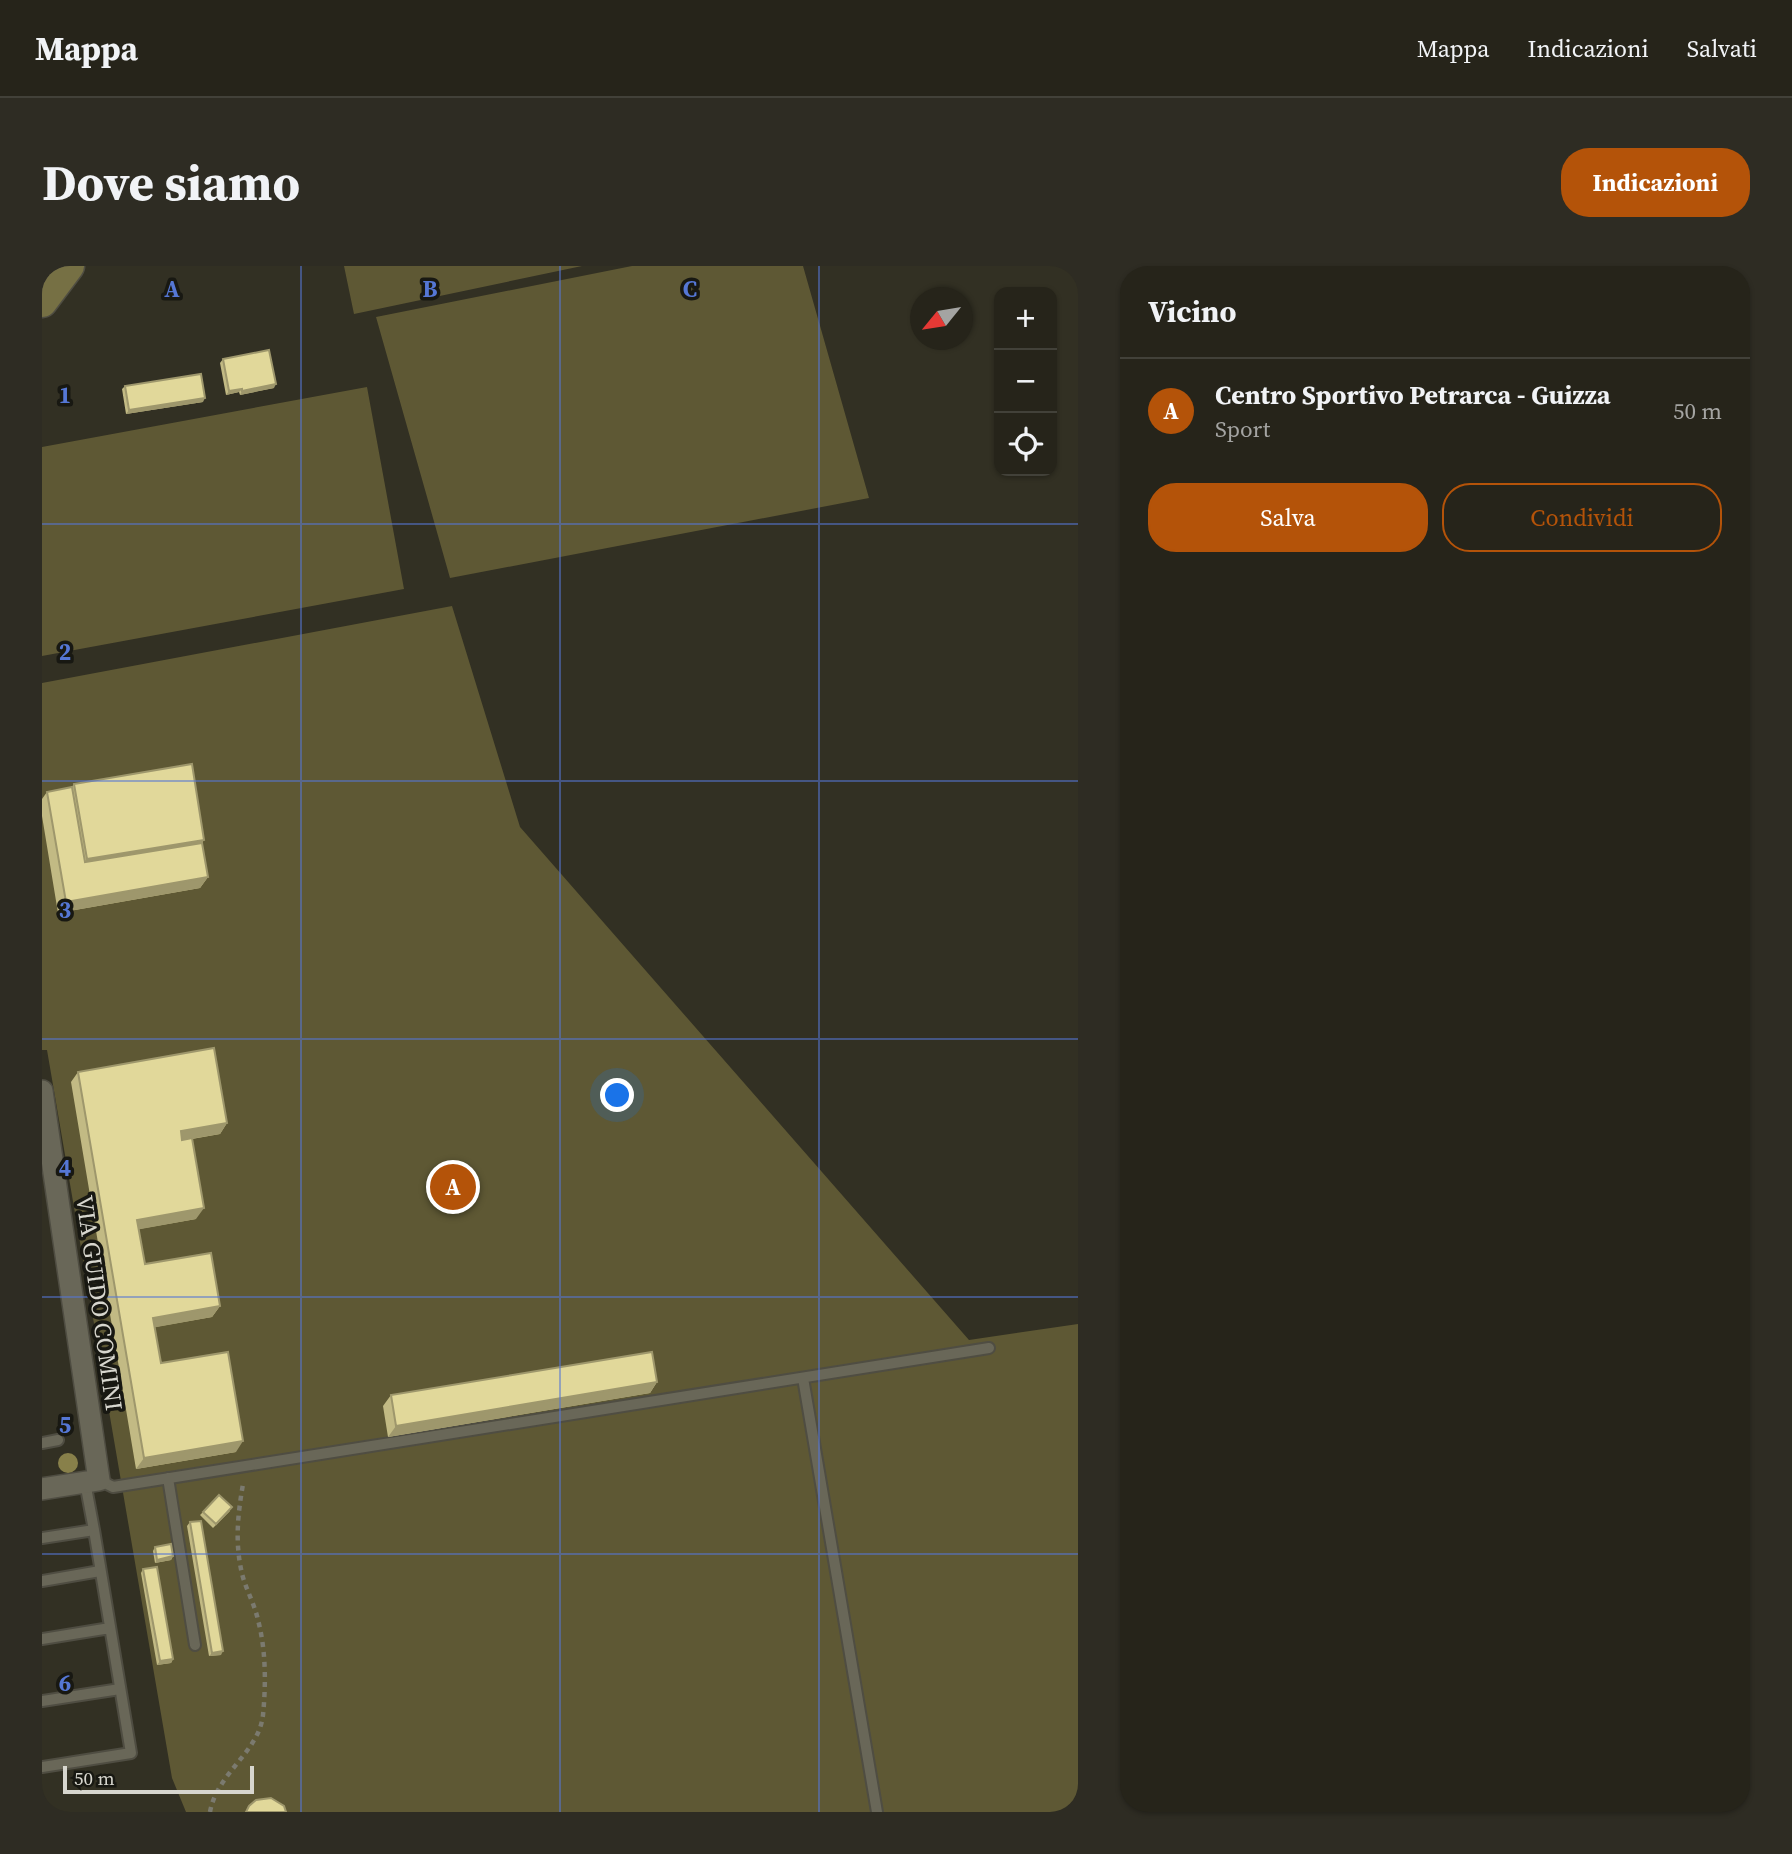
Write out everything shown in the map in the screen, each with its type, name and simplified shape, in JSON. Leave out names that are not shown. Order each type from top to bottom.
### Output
[{"type":"main road","points":[[42,302],[69,266]]},
{"type":"street","name":"VIA GUIDO COMINI","points":[[42,1091],[92,1481]]},
{"type":"street","points":[[42,1489],[92,1481]]},
{"type":"lane","points":[[42,1768],[131,1753],[94,1530],[92,1481],[113,1486],[168,1478],[989,1348]]},
{"type":"lane","points":[[803,1378],[877,1812]]},
{"type":"lane","points":[[42,1443],[58,1440]]},
{"type":"lane","points":[[168,1478],[195,1645]]},
{"type":"lane","points":[[42,1538],[94,1530]]},
{"type":"lane","points":[[42,1581],[100,1571]]},
{"type":"lane","points":[[42,1639],[110,1628]]},
{"type":"lane","points":[[42,1701],[120,1689]]},
{"type":"path","points":[[210,1812],[224,1777],[255,1739],[263,1718],[264,1658],[258,1620],[241,1571],[237,1539],[238,1511],[244,1482],[242,1466]]},
{"type":"shaded area","points":[[344,266],[582,266],[354,314]]},
{"type":"shaded area","points":[[632,266],[803,266],[869,498],[450,578],[376,317]]},
{"type":"shaded area","points":[[367,387],[404,589],[42,656],[42,447]]},
{"type":"shaded area","points":[[452,606],[520,827],[969,1340],[1078,1324],[1078,1812],[186,1812],[172,1778],[47,1050],[42,1050],[42,683]]},
{"type":"building","points":[[269,350],[276,384],[229,391],[223,359]]},
{"type":"building","points":[[201,374],[205,398],[129,410],[125,386]]},
{"type":"building","points":[[192,764],[204,840],[87,859],[74,784]]},
{"type":"building","points":[[72,787],[85,862],[202,843],[208,877],[66,902],[47,792]]},
{"type":"building","points":[[214,1048],[227,1123],[181,1131],[182,1140],[192,1138],[204,1208],[137,1220],[145,1264],[211,1253],[220,1306],[153,1318],[161,1363],[228,1352],[243,1441],[144,1458],[78,1072]]},
{"type":"building","points":[[652,1352],[657,1382],[396,1426],[391,1395]]},
{"type":"building","points":[[219,1495],[232,1507],[216,1524],[203,1512]]},
{"type":"building","points":[[201,1521],[223,1651],[212,1653],[190,1522]]},
{"type":"building","points":[[171,1544],[173,1556],[157,1560],[155,1547]]},
{"type":"building","points":[[157,1567],[173,1659],[160,1661],[143,1569]]},
{"type":"building","points":[[271,1798],[284,1806],[286,1812],[246,1812],[256,1800]]},
{"type":"place","name":"Centro Sportivo Petrarca - Guizza","points":[[453,1187]]}]
